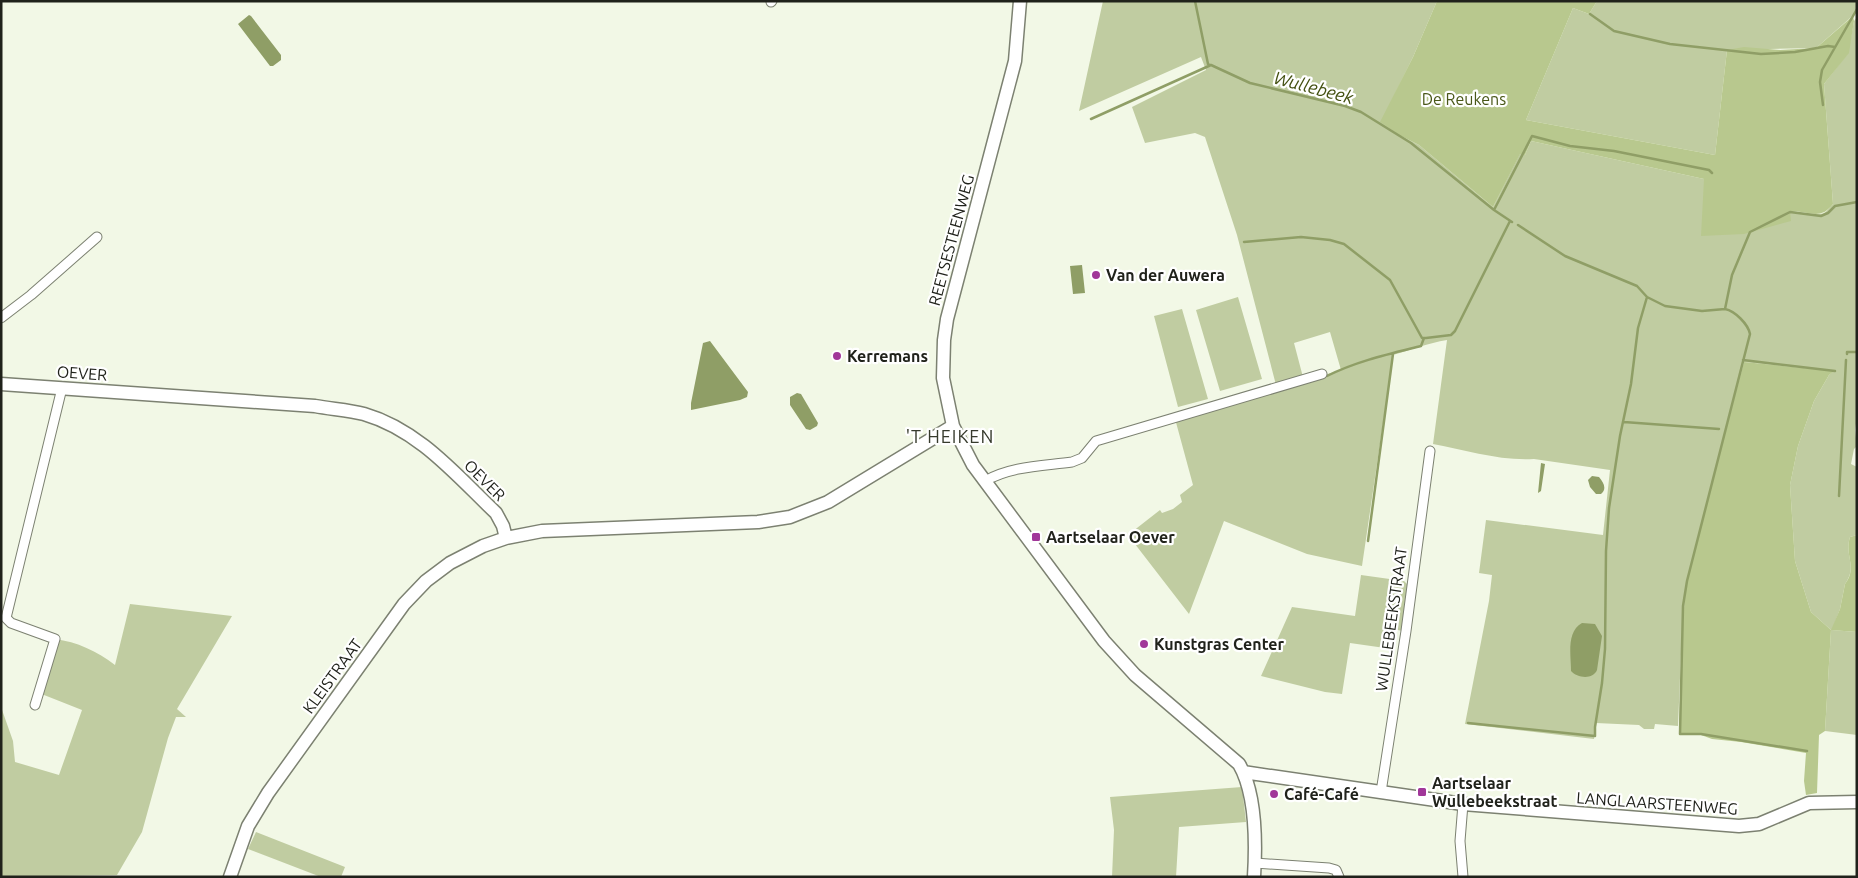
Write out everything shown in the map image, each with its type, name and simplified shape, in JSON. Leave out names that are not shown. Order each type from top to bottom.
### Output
[{"type":"street","name":"REETSESTEENWEG","points":[[1020,1],[1015,61],[944,340],[943,378],[953,426],[973,465],[984,481],[1104,641],[1135,675],[1233,757],[1244,772]]},
{"type":"street","points":[[1,318],[31,295],[97,237]]},
{"type":"street","points":[[984,481],[996,474],[1010,470],[1072,462],[1082,458],[1096,441],[1322,374]]},
{"type":"street","name":"OEVER","points":[[1,384],[315,406],[365,414],[396,427],[428,448],[496,513],[503,526],[506,538]]},
{"type":"street","points":[[35,705],[55,639],[11,623],[6,618],[62,388]]},
{"type":"street","points":[[506,538],[542,531],[758,522],[790,516],[840,496],[953,426]]},
{"type":"street","name":"WULLEBEEKSTRAAT","points":[[1381,792],[1406,631],[1430,451]]},
{"type":"street","name":"KLEISTRAAT","points":[[230,877],[248,826],[268,793],[404,604],[426,581],[450,563],[483,546],[506,538]]},
{"type":"street","points":[[1244,772],[1251,806],[1255,863],[1254,877]]},
{"type":"street","name":"LANGLAARSTEENWEG","points":[[1244,772],[1463,804],[1746,826],[1771,820],[1809,804],[1857,802]]},
{"type":"street","points":[[1463,804],[1460,841],[1463,877]]},
{"type":"street","points":[[1255,863],[1329,868],[1336,870],[1339,877]]},
{"type":"shaded area","points":[[1103,1],[1437,1],[1413,57],[1381,122],[1399,135],[1419,145],[1493,207],[1520,153],[1525,155],[1531,141],[1704,179],[1790,211],[1821,214],[1833,204],[1824,84],[1848,53],[1854,21],[1857,17],[1857,417],[1855,430],[1857,446],[1854,449],[1851,464],[1857,467],[1857,535],[1850,537],[1851,566],[1849,578],[1845,584],[1840,609],[1832,630],[1857,632],[1857,735],[1825,731],[1831,630],[1811,612],[1795,561],[1790,485],[1798,446],[1814,401],[1833,371],[1744,362],[1682,630],[1678,726],[1655,724],[1654,729],[1644,729],[1639,725],[1596,723],[1594,739],[1465,724],[1489,601],[1492,575],[1479,573],[1486,520],[1603,535],[1610,470],[1534,459],[1495,457],[1433,444],[1447,340],[1393,355],[1362,566],[1307,554],[1224,521],[1189,614],[1128,535],[1160,510],[1162,513],[1173,509],[1182,502],[1180,495],[1193,485],[1174,415],[1276,385],[1237,235],[1205,137],[1195,133],[1145,143],[1132,107],[1206,70],[1201,57],[1079,111]],"holes":[[[1330,332],[1341,370],[1304,381],[1294,343]]]},
{"type":"shaded area","points":[[1597,1],[1857,1],[1857,12],[1816,48],[1727,50],[1715,155],[1526,120],[1573,8],[1589,14]]},
{"type":"shaded area","points":[[249,15],[281,55],[281,60],[273,66],[270,66],[238,24]]},
{"type":"shaded area","points":[[1082,265],[1085,293],[1073,294],[1070,266]]},
{"type":"shaded area","points":[[1238,297],[1262,379],[1220,391],[1196,310]]},
{"type":"shaded area","points":[[1182,309],[1208,399],[1178,407],[1154,316]]},
{"type":"shaded area","points":[[710,341],[748,392],[747,397],[691,410],[703,343]]},
{"type":"shaded area","points":[[797,393],[801,394],[818,423],[817,426],[810,430],[806,429],[790,405],[790,397]]},
{"type":"shaded area","points":[[1541,463],[1545,464],[1541,491],[1538,493]]},
{"type":"shaded area","points":[[1592,476],[1599,477],[1603,484],[1604,490],[1601,494],[1596,494],[1590,487],[1588,480]]},
{"type":"shaded area","points":[[1361,575],[1404,581],[1408,585],[1403,631],[1392,629],[1388,646],[1385,648],[1350,643],[1342,694],[1325,692],[1261,676],[1292,607],[1355,616]]},
{"type":"shaded area","points":[[130,604],[232,616],[177,709],[186,717],[176,717],[168,738],[142,832],[117,875],[1,877],[1,707],[13,741],[15,762],[59,775],[82,710],[39,693],[55,639],[71,642],[86,648],[101,655],[115,665]]},
{"type":"shaded area","points":[[1582,623],[1595,624],[1602,636],[1597,670],[1589,677],[1581,676],[1571,671],[1571,638],[1577,627]]},
{"type":"shaded area","points":[[1242,787],[1246,822],[1179,827],[1176,877],[1112,877],[1114,830],[1110,797]]},
{"type":"shaded area","points":[[256,832],[345,867],[341,877],[321,877],[248,849]]},
{"type":"green space","name":"De Reukens","points":[[1437,1],[1597,1],[1589,14],[1573,8],[1526,120],[1715,155],[1727,50],[1744,47],[1780,50],[1816,48],[1853,16],[1854,21],[1849,53],[1824,84],[1833,204],[1819,214],[1790,211],[1791,221],[1744,234],[1701,236],[1704,179],[1531,141],[1525,155],[1520,154],[1493,207],[1419,145],[1399,135],[1380,122],[1413,57]]},
{"type":"green space","points":[[1744,362],[1834,371],[1829,375],[1814,401],[1798,446],[1790,485],[1795,561],[1811,612],[1831,630],[1825,731],[1819,735],[1817,793],[1806,795],[1804,781],[1806,753],[1712,739],[1701,735],[1679,735],[1682,630],[1687,581]]},
{"type":"green space","points":[[1857,535],[1857,632],[1831,630],[1840,609],[1845,584],[1849,578],[1851,567],[1850,537]]},
{"type":"waterway","points":[[1195,1],[1208,64],[1210,65]]},
{"type":"waterway","points":[[1823,105],[1820,82],[1822,70],[1857,9]]},
{"type":"waterway","points":[[1590,14],[1614,31],[1670,44],[1761,54],[1795,52],[1828,46],[1835,47]]},
{"type":"waterway","name":"Wullebeek","points":[[1091,119],[1211,65],[1250,83],[1345,106],[1361,112],[1411,143],[1494,210],[1512,222]]},
{"type":"waterway","points":[[1494,210],[1532,136],[1570,146],[1614,151],[1709,170],[1712,173]]},
{"type":"waterway","name":"Wullebeek","points":[[1518,225],[1565,256],[1637,286],[1647,297],[1665,306],[1702,311],[1725,309],[1732,275],[1750,232],[1790,212],[1821,216],[1828,213],[1835,206],[1857,202]]},
{"type":"waterway","points":[[1244,242],[1301,237],[1330,240],[1344,244],[1390,280],[1422,338],[1426,338],[1451,335],[1455,331],[1510,221]]},
{"type":"waterway","points":[[1468,723],[1595,736],[1605,649],[1606,551],[1609,508],[1620,436],[1631,384],[1638,328],[1647,297]]},
{"type":"waterway","points":[[1725,309],[1733,312],[1740,318],[1747,326],[1750,334],[1687,581],[1683,606],[1680,734],[1701,734],[1807,751]]},
{"type":"waterway","points":[[1327,376],[1361,362],[1421,346],[1424,338]]},
{"type":"waterway","points":[[1847,354],[1847,352],[1857,352]]},
{"type":"waterway","points":[[1368,541],[1393,354]]},
{"type":"waterway","points":[[1743,360],[1835,371]]},
{"type":"waterway","points":[[1839,496],[1846,360]]},
{"type":"waterway","points":[[1624,422],[1719,429]]},
{"type":"place","name":"Van der Auwera","points":[[1096,275]]},
{"type":"place","name":"Kerremans","points":[[837,356]]},
{"type":"place","name":"Aartselaar Oever","points":[[1036,537]]},
{"type":"place","name":"Kunstgras Center","points":[[1144,644]]},
{"type":"place","name":"Aartselaar Wullebeekstraat","points":[[1422,792]]},
{"type":"place","name":"Café-Café","points":[[1274,794]]},
{"type":"district","name":"'T HEIKEN","points":[[950,436]]}]
